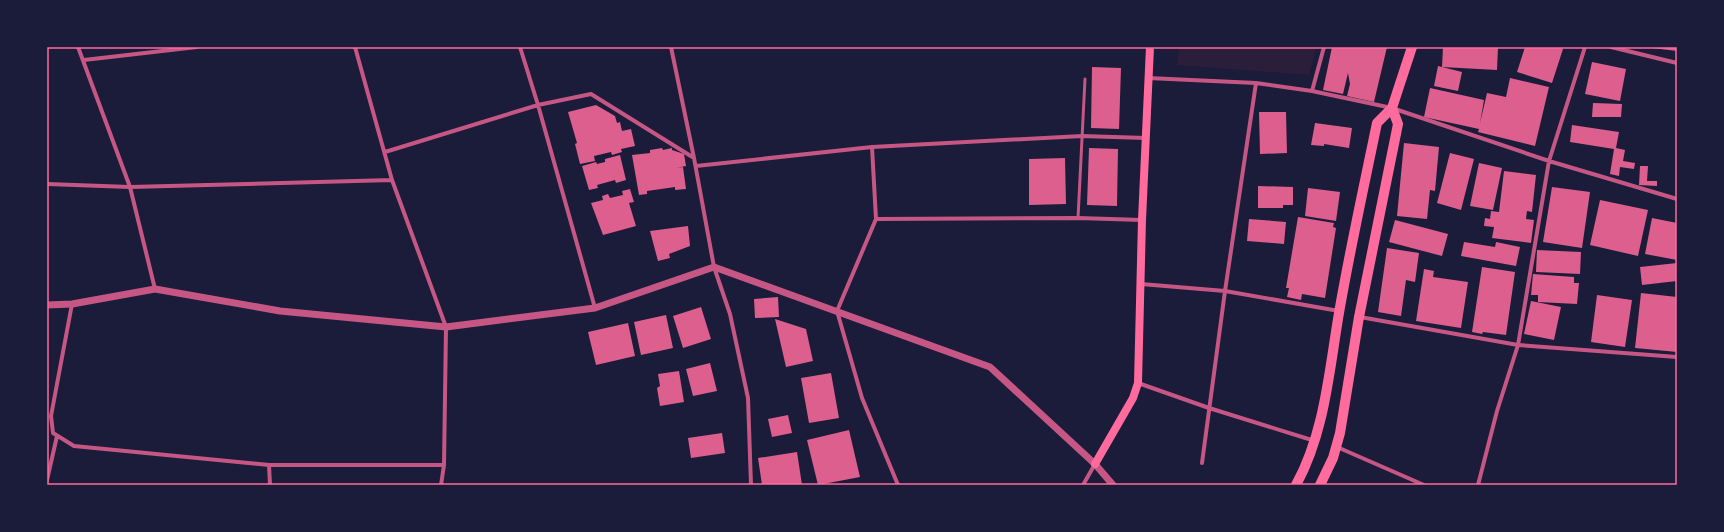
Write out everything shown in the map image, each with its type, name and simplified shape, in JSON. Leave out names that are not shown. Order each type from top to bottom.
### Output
[{"type":"main road","points":[[1095,464],[1133,398],[1138,383],[1142,220],[1150,47]]},
{"type":"main road","points":[[1296,485],[1316,441],[1320,427],[1339,311],[1376,123],[1392,108],[1412,47]]},
{"type":"main road","points":[[1320,485],[1329,468],[1337,447],[1360,317],[1398,124],[1392,108]]},
{"type":"street","points":[[78,47],[130,187],[155,289]]},
{"type":"street","points":[[84,60],[197,47]]},
{"type":"street","points":[[355,47],[392,180],[446,327],[444,465],[441,485]]},
{"type":"street","points":[[520,47],[538,105],[595,308]]},
{"type":"street","points":[[671,47],[696,166],[714,266],[730,314],[748,398],[751,485]]},
{"type":"street","points":[[1312,91],[1324,47]]},
{"type":"street","points":[[1478,485],[1496,411],[1518,345],[1549,161],[1585,47]]},
{"type":"street","points":[[1611,47],[1677,63]]},
{"type":"street","points":[[1148,78],[1256,83],[1312,91],[1392,108],[1549,161],[1677,199]]},
{"type":"street","points":[[1202,463],[1225,291],[1256,83]]},
{"type":"street","points":[[384,152],[538,105],[591,94],[694,158]]},
{"type":"street","points":[[696,166],[872,147],[1082,136],[1146,138]]},
{"type":"street","points":[[872,147],[876,219],[837,311],[862,398],[898,485]]},
{"type":"street","points":[[47,184],[130,187],[392,180]]},
{"type":"street","points":[[876,219],[1078,218],[1142,220]]},
{"type":"street","points":[[47,305],[72,304],[155,289],[280,311],[446,327],[595,308],[714,266],[990,367],[1095,464],[1113,485]]},
{"type":"street","points":[[1141,284],[1225,291],[1339,311]]},
{"type":"street","points":[[72,304],[51,416],[53,433],[74,446],[269,465],[444,465]]},
{"type":"street","points":[[1360,317],[1518,345],[1677,357]]},
{"type":"street","points":[[1138,383],[1209,408],[1316,441]]},
{"type":"street","points":[[47,480],[57,436]]},
{"type":"street","points":[[1337,447],[1424,485]]},
{"type":"street","points":[[1083,485],[1095,464]]},
{"type":"street","points":[[269,465],[270,485]]},
{"type":"lane","points":[[1078,218],[1084,79]]},
{"type":"shaded area","points":[[1179,47],[1317,47],[1309,75],[1177,65]]},
{"type":"building","points":[[1332,47],[1387,47],[1374,102],[1347,96],[1350,84],[1348,73],[1343,94],[1323,90]]},
{"type":"building","points":[[1443,47],[1498,47],[1497,70],[1442,67]]},
{"type":"building","points":[[1525,47],[1558,47],[1563,49],[1552,83],[1517,72]]},
{"type":"building","points":[[1677,47],[1677,51],[1652,48]]},
{"type":"building","points":[[1592,62],[1626,69],[1620,101],[1585,94]]},
{"type":"building","points":[[1438,66],[1462,72],[1458,91],[1434,86]]},
{"type":"building","points":[[1092,67],[1121,68],[1119,129],[1091,128]]},
{"type":"building","points":[[1510,78],[1549,87],[1535,146],[1478,132],[1479,129],[1424,117],[1430,88],[1484,100],[1480,123],[1487,93],[1506,97]]},
{"type":"building","points":[[1593,103],[1622,104],[1621,117],[1592,117]]},
{"type":"building","points":[[596,105],[615,116],[617,123],[620,122],[622,131],[631,129],[635,146],[621,149],[622,152],[612,155],[611,152],[594,156],[595,161],[580,164],[575,144],[577,143],[568,112]]},
{"type":"building","points":[[1259,112],[1286,112],[1287,153],[1260,154]]},
{"type":"building","points":[[1315,123],[1352,128],[1349,148],[1324,144],[1324,146],[1311,145]]},
{"type":"building","points":[[1572,125],[1619,132],[1616,148],[1625,150],[1623,161],[1635,163],[1634,169],[1620,167],[1619,176],[1610,174],[1614,149],[1570,142]]},
{"type":"building","points":[[1404,143],[1439,147],[1435,191],[1430,190],[1427,219],[1397,216]]},
{"type":"building","points":[[662,148],[663,150],[672,148],[672,150],[684,154],[686,166],[676,168],[683,167],[686,189],[675,190],[675,187],[647,191],[647,194],[639,195],[632,155],[650,153],[650,150]]},
{"type":"building","points":[[1089,148],[1118,149],[1117,206],[1087,205]]},
{"type":"building","points":[[1450,153],[1474,159],[1461,210],[1437,203]]},
{"type":"building","points":[[620,155],[626,180],[616,183],[615,180],[597,185],[598,188],[589,190],[582,166],[596,162],[597,164],[605,162],[605,159]]},
{"type":"building","points":[[1065,158],[1066,204],[1029,205],[1029,159]]},
{"type":"building","points":[[1479,163],[1502,168],[1493,210],[1470,206]]},
{"type":"building","points":[[1640,166],[1648,166],[1647,181],[1657,181],[1657,186],[1639,185]]},
{"type":"building","points":[[1504,171],[1536,175],[1532,212],[1527,211],[1526,219],[1534,220],[1531,243],[1492,238],[1494,227],[1484,226],[1485,218],[1490,219],[1491,211],[1499,212]]},
{"type":"building","points":[[1258,186],[1293,187],[1293,205],[1283,205],[1283,208],[1258,208]]},
{"type":"building","points":[[1552,187],[1590,192],[1582,248],[1543,242]]},
{"type":"building","points":[[1308,188],[1340,192],[1336,221],[1305,216]]},
{"type":"building","points":[[630,189],[634,202],[629,203],[636,226],[603,235],[591,203],[603,200],[602,196],[608,194],[610,198],[623,195],[622,191]]},
{"type":"building","points":[[1600,200],[1648,210],[1638,256],[1590,245]]},
{"type":"building","points":[[1298,217],[1334,223],[1333,227],[1336,228],[1325,298],[1302,294],[1301,300],[1287,297],[1289,288],[1286,288]]},
{"type":"building","points":[[1652,218],[1677,223],[1677,260],[1645,254]]},
{"type":"building","points":[[1249,219],[1286,222],[1284,244],[1247,241]]},
{"type":"building","points":[[1395,220],[1448,234],[1442,256],[1389,242]]},
{"type":"building","points":[[688,226],[690,246],[669,254],[670,258],[658,261],[650,231]]},
{"type":"building","points":[[1464,242],[1495,247],[1496,242],[1520,247],[1516,266],[1461,256]]},
{"type":"building","points":[[1387,248],[1419,253],[1415,282],[1406,280],[1401,316],[1378,312]]},
{"type":"building","points":[[1537,250],[1581,252],[1580,274],[1536,272]]},
{"type":"building","points":[[1677,263],[1677,281],[1642,285],[1640,267]]},
{"type":"building","points":[[1482,267],[1515,272],[1506,335],[1472,332]]},
{"type":"building","points":[[1424,269],[1434,271],[1433,277],[1468,282],[1461,328],[1416,321]]},
{"type":"building","points":[[1533,274],[1574,277],[1574,283],[1579,283],[1577,304],[1538,302],[1538,295],[1531,295]]},
{"type":"building","points":[[1641,293],[1677,297],[1677,352],[1635,348]]},
{"type":"building","points":[[1597,295],[1632,300],[1625,347],[1591,342]]},
{"type":"building","points":[[778,297],[779,317],[755,318],[754,299]]},
{"type":"building","points":[[1531,301],[1561,307],[1554,340],[1524,334]]},
{"type":"building","points":[[701,307],[711,339],[683,348],[673,316]]},
{"type":"building","points":[[666,315],[673,348],[641,355],[634,322]]},
{"type":"building","points":[[775,319],[806,329],[813,361],[786,367]]},
{"type":"building","points":[[628,323],[635,356],[596,365],[588,332]]},
{"type":"building","points":[[710,363],[717,391],[693,396],[686,369]]},
{"type":"building","points":[[679,371],[684,402],[660,406],[657,388],[660,386],[658,374]]},
{"type":"building","points":[[831,373],[839,418],[809,423],[801,378]]},
{"type":"building","points":[[788,415],[792,433],[772,437],[768,419]]},
{"type":"building","points":[[849,430],[860,477],[818,485],[807,440]]},
{"type":"building","points":[[722,433],[725,453],[691,458],[688,438]]},
{"type":"building","points":[[797,452],[802,485],[762,485],[758,458]]}]
